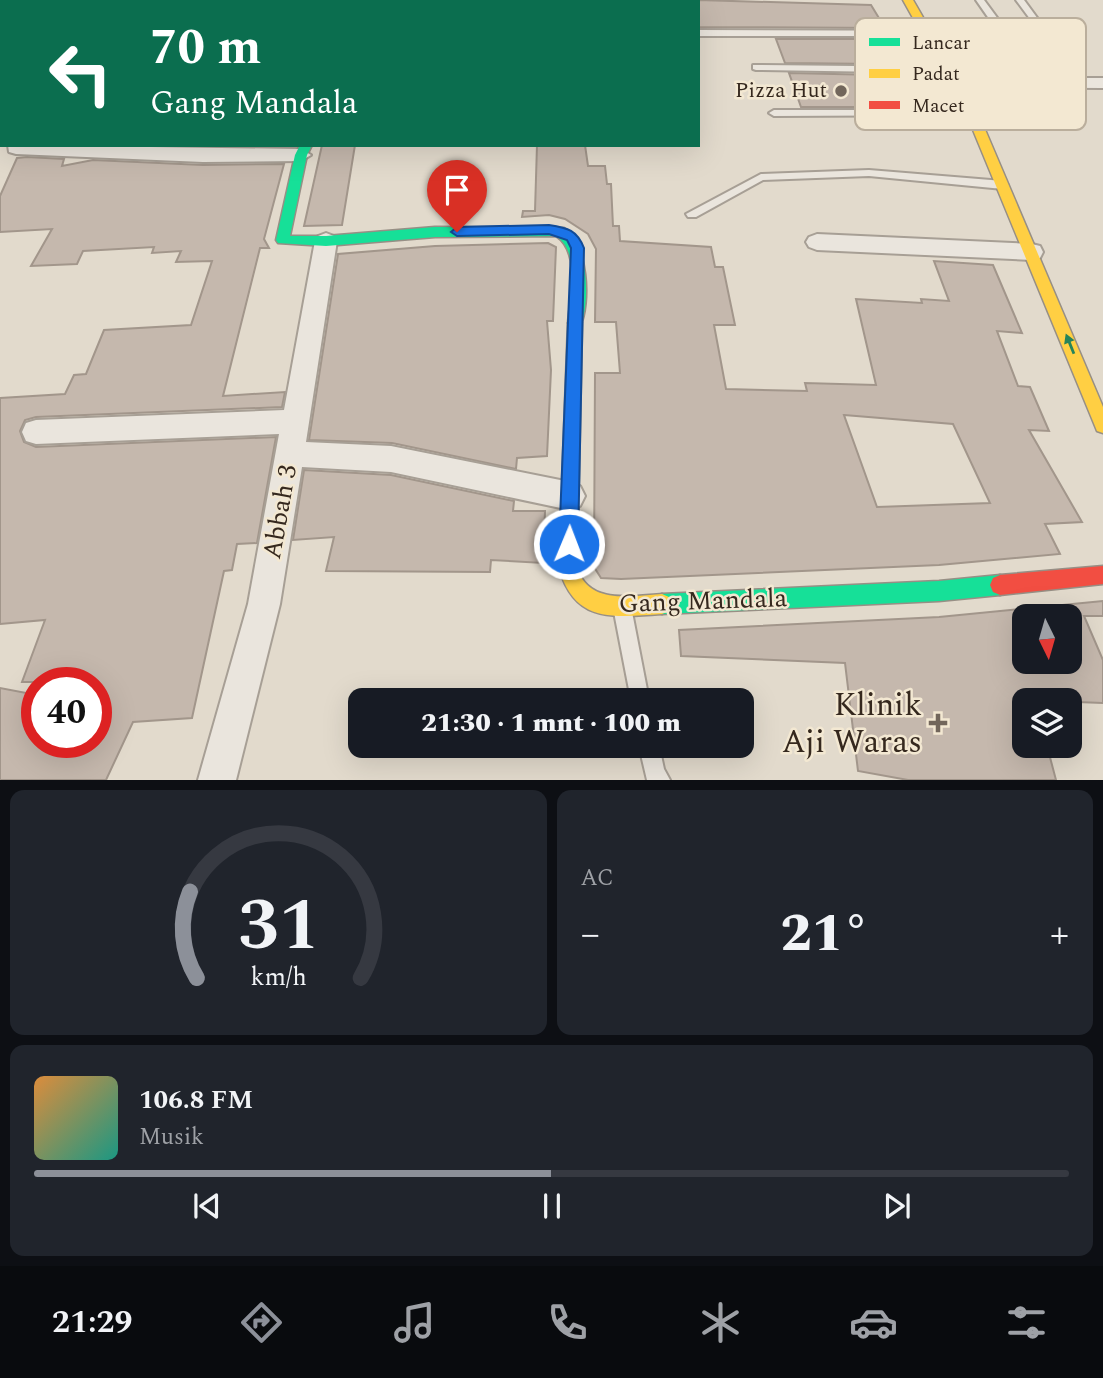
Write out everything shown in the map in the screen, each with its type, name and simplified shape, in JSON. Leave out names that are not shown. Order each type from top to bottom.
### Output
[{"type":"street","points":[[908,0],[918,18]]},
{"type":"street","points":[[979,130],[1100,407],[1103,426]]},
{"type":"street","points":[[17,147],[203,156],[303,150],[283,240],[326,242]]},
{"type":"street","name":"Gang Mandala","points":[[326,242],[435,232],[549,229],[565,232],[573,237],[577,248],[570,496],[571,586],[590,603],[621,606],[939,591],[1103,575]]},
{"type":"street","name":"Abbah 3","points":[[217,779],[264,604],[326,242]]},
{"type":"street","points":[[817,242],[1032,252]]},
{"type":"street","points":[[36,432],[297,421]]},
{"type":"street","points":[[290,454],[391,459],[570,496]]},
{"type":"lane","points":[[980,0],[993,18]]},
{"type":"lane","points":[[1020,0],[1033,18]]},
{"type":"lane","points":[[700,33],[855,32]]},
{"type":"lane","points":[[756,67],[855,72]]},
{"type":"lane","points":[[774,113],[855,113]]},
{"type":"lane","points":[[692,214],[761,177],[869,173],[1003,185]]},
{"type":"lane","points":[[621,606],[638,688]]},
{"type":"lane","points":[[651,758],[654,774],[660,779]]},
{"type":"building","points":[[700,0],[871,5],[879,18],[855,18],[855,28],[700,27]]},
{"type":"building","points":[[776,39],[855,39],[855,64],[785,63]]},
{"type":"building","name":"Pizza Hut","points":[[789,73],[855,74],[855,107],[801,107]]},
{"type":"building","points":[[322,147],[355,147],[342,225],[304,226]]},
{"type":"building","points":[[537,147],[585,147],[588,166],[605,166],[607,184],[611,184],[613,226],[619,226],[620,241],[711,247],[715,267],[723,267],[735,325],[714,325],[726,389],[807,391],[805,383],[876,385],[856,299],[922,303],[921,299],[949,301],[934,261],[993,265],[1022,333],[997,331],[1018,386],[1030,387],[1049,431],[1029,430],[1082,522],[1045,524],[1060,554],[939,565],[601,578],[594,567],[595,373],[620,373],[616,322],[595,322],[596,249],[588,234],[565,219],[549,215],[522,217],[523,211],[535,211]],"holes":[[[844,415],[953,424],[990,503],[877,507]]]},
{"type":"building","points":[[17,158],[64,159],[62,166],[93,160],[203,165],[284,164],[264,239],[269,248],[260,248],[223,396],[285,392],[282,407],[36,417],[25,420],[20,431],[24,442],[36,447],[276,437],[257,543],[237,544],[232,570],[224,571],[192,718],[133,722],[106,780],[0,780],[0,688],[21,692],[21,758],[112,758],[112,667],[28,667],[45,620],[0,624],[0,398],[65,394],[74,375],[86,374],[104,330],[191,325],[212,261],[176,262],[181,251],[152,253],[154,247],[83,251],[77,264],[31,266],[52,229],[0,232],[0,196]]},
{"type":"building","points":[[548,243],[556,247],[553,321],[547,321],[551,370],[547,456],[517,458],[516,469],[392,443],[309,440],[338,254],[435,246]]},
{"type":"building","points":[[304,470],[391,475],[514,501],[513,511],[545,511],[543,563],[491,560],[490,572],[326,571],[334,537],[293,540]]},
{"type":"building","points":[[1103,601],[1103,616],[1084,616],[1103,660],[1103,703],[1082,702],[1082,688],[1012,688],[1012,758],[1050,758],[1056,780],[908,780],[858,771],[845,663],[681,656],[679,630],[939,617],[1012,610],[1012,674],[1082,674],[1082,604],[1072,604]]},
{"type":"traffic: fast","points":[[305,147],[283,240],[326,241],[435,232],[559,231],[568,237],[577,258],[575,323]]},
{"type":"traffic: fast","points":[[662,604],[939,591],[1000,585]]},
{"type":"traffic: slow","points":[[908,0],[918,18]]},
{"type":"traffic: slow","points":[[979,130],[1103,426]]},
{"type":"traffic: slow","points":[[575,323],[568,568],[573,583],[581,594],[591,601],[617,606],[662,604]]},
{"type":"traffic: jam","points":[[1000,585],[1103,575]]},
{"type":"place","name":"Pizza Hut","points":[[841,91]]},
{"type":"place","name":"Klinik Aji Waras","points":[[938,723]]},
{"type":"route","points":[[457,232],[549,229],[565,232],[573,237],[577,248],[569,544]]}]
